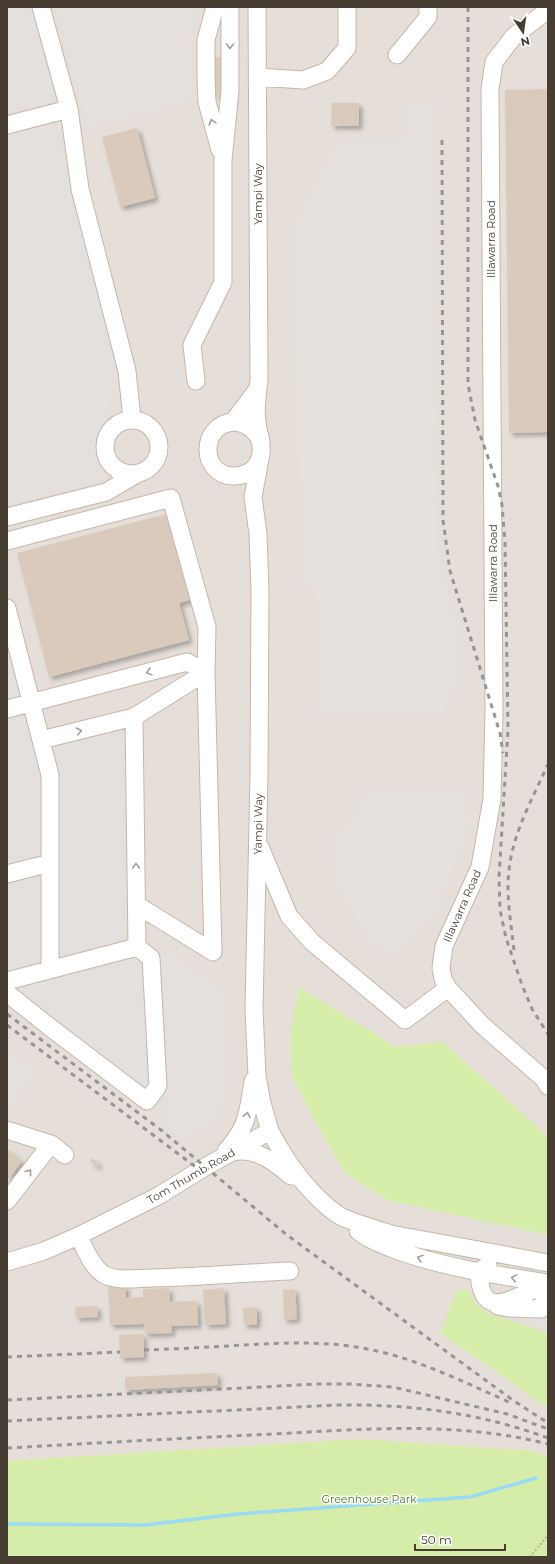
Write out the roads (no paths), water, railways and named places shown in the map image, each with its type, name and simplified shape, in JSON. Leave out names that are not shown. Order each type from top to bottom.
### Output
[{"type":"street","points":[[41,7],[68,109],[80,189],[127,371],[132,419]]},
{"type":"street","points":[[216,7],[206,40],[206,96],[223,160]]},
{"type":"street","points":[[196,381],[192,345],[223,282],[223,160],[230,91],[230,7]]},
{"type":"street","name":"Yampi Way","points":[[257,7],[259,380],[255,418],[262,447],[253,497],[258,534],[260,590],[258,841],[254,1009],[259,1092],[270,1131]]},
{"type":"street","points":[[258,77],[303,80],[327,71],[347,48],[347,7]]},
{"type":"street","points":[[397,55],[428,18],[428,7]]},
{"type":"street","name":"Illawarra Road","points":[[546,1083],[482,1025],[448,988],[443,980],[441,968],[444,946],[480,867],[492,799],[494,696],[490,89],[494,62],[514,36],[548,10]]},
{"type":"street","points":[[7,125],[68,109]]},
{"type":"street","name":"Yampi Way","points":[[255,516],[250,502],[242,490],[218,471],[210,461],[208,455],[208,443],[216,430],[224,424],[233,422],[252,396],[259,380]]},
{"type":"street","points":[[7,517],[106,492],[151,466],[156,460],[159,452],[157,436],[153,429],[147,424],[140,420],[132,419],[115,425],[105,440],[104,449],[107,458],[119,471],[128,474],[137,474]]},
{"type":"street","points":[[233,422],[245,424],[250,427],[261,442]]},
{"type":"street","points":[[218,471],[230,476],[242,475],[253,469],[260,459]]},
{"type":"street","points":[[7,541],[171,498],[207,627],[206,672],[213,952],[137,905]]},
{"type":"street","points":[[7,608],[50,775],[50,970]]},
{"type":"street","points":[[7,709],[187,662],[206,672]]},
{"type":"street","points":[[41,740],[134,717],[206,672]]},
{"type":"street","points":[[134,717],[138,947]]},
{"type":"street","points":[[258,841],[289,916],[312,942],[405,1020],[448,988]]},
{"type":"street","points":[[7,874],[50,863]]},
{"type":"street","points":[[138,947],[152,958],[158,1086],[147,1101],[50,1028],[7,983],[138,947]]},
{"type":"street","points":[[224,1156],[239,1137],[244,1126],[256,1060]]},
{"type":"street","points":[[546,1083],[544,1074],[548,1062]]},
{"type":"street","points":[[7,1130],[51,1144],[66,1155]]},
{"type":"street","points":[[270,1131],[292,1168],[312,1192]]},
{"type":"street","name":"Tom Thumb Road","points":[[7,1262],[44,1251],[78,1236],[160,1195],[224,1156],[270,1131]]},
{"type":"street","points":[[7,1200],[51,1144]]},
{"type":"street","points":[[224,1156],[244,1151],[259,1154],[276,1164],[312,1192],[360,1234],[389,1247],[429,1261],[479,1272],[548,1284]]},
{"type":"street","points":[[341,1216],[376,1230],[391,1234],[547,1263]]},
{"type":"street","points":[[78,1236],[98,1269],[111,1277],[169,1277],[290,1271]]},
{"type":"street","points":[[479,1272],[488,1266],[503,1262],[547,1263]]},
{"type":"street","points":[[479,1272],[480,1283],[487,1298],[493,1304],[500,1307],[541,1309],[548,1290]]},
{"type":"street","points":[[487,1298],[497,1303],[506,1303],[548,1284]]},
{"type":"waterway","points":[[7,1524],[145,1525],[238,1514],[470,1497],[536,1478]]},
{"type":"railway","points":[[468,7],[468,384],[475,420],[498,486],[502,505],[505,542],[508,730],[499,877],[500,910],[506,938],[522,985],[532,1009],[548,1034]]},
{"type":"railway","points":[[442,140],[443,520],[450,571],[500,733],[503,753]]},
{"type":"railway","points":[[514,950],[508,890],[511,856],[524,816],[548,764]]},
{"type":"railway","points":[[7,1014],[161,1130],[287,1235],[514,1401],[548,1423]]},
{"type":"railway","points":[[7,1025],[205,1174]]},
{"type":"railway","points":[[144,1350],[286,1343],[342,1345],[376,1351],[415,1362],[509,1402]]},
{"type":"railway","points":[[7,1357],[120,1352]]},
{"type":"railway","points":[[7,1400],[318,1384],[350,1384],[393,1387],[507,1414],[548,1429]]},
{"type":"railway","points":[[7,1421],[339,1405],[366,1405],[419,1408],[471,1416],[522,1429],[548,1438]]},
{"type":"railway","points":[[7,1448],[343,1430],[411,1428],[480,1432],[548,1444]]},
{"type":"park label","name":"Greenhouse Park","points":[[369,1499]]}]
